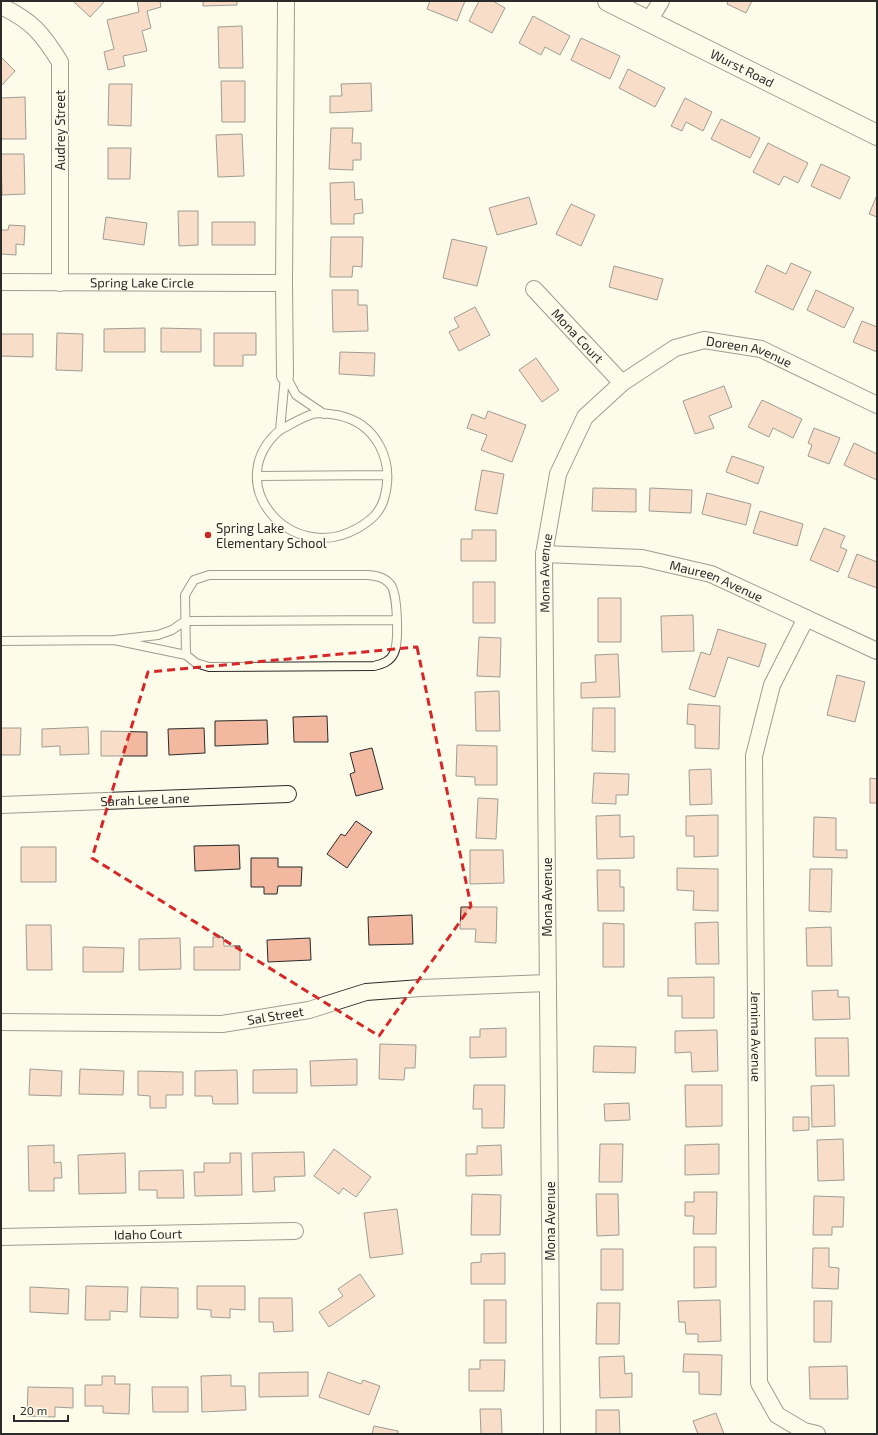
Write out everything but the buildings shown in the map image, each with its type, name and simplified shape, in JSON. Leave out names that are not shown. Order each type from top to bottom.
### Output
[{"type":"street","points":[[285,376],[284,283],[286,1]]},
{"type":"street","name":"Wurst Road","points":[[608,1],[877,135]]},
{"type":"street","points":[[649,22],[661,1]]},
{"type":"street","name":"Audrey Street","points":[[1,6],[21,15],[42,33],[60,62],[60,282]]},
{"type":"street","name":"Spring Lake Circle","points":[[1,282],[284,283]]},
{"type":"street","name":"Mona Court","points":[[534,289],[622,383]]},
{"type":"street","name":"Doreen Avenue","points":[[622,383],[675,348],[704,340],[761,349],[877,405]]},
{"type":"street","name":"Mona Avenue","points":[[552,1434],[544,554],[558,474],[585,417],[622,383]]},
{"type":"street","name":"Maureen Avenue","points":[[544,554],[642,558],[711,574],[877,651]]},
{"type":"street","name":"Jemima Avenue","points":[[806,618],[772,685],[754,756],[759,1383],[777,1414],[804,1430],[817,1434]]},
{"type":"street","name":"Sarah Lee Lane","points":[[1,805],[288,794]]},
{"type":"street","name":"Sal Street","points":[[1,1022],[222,1024],[309,1010],[366,992],[421,988],[548,983]]},
{"type":"street","name":"Idaho Court","points":[[1,1237],[295,1231]]},
{"type":"lane","points":[[285,376],[296,395],[324,414]]},
{"type":"lane","points":[[280,430],[285,376]]},
{"type":"lane","points":[[313,414],[324,414],[344,417],[366,427],[376,440],[384,455],[387,475],[384,497],[376,514],[368,522],[348,533],[331,538],[290,531],[273,518],[259,492],[257,476],[260,457],[269,439],[280,430],[313,414]]},
{"type":"lane","points":[[257,476],[387,475]]},
{"type":"lane","points":[[114,640],[186,654],[196,663],[209,667],[374,666],[386,663],[394,653],[396,620],[393,591],[391,585],[382,577],[368,575],[209,575],[194,580],[185,595],[186,654]]},
{"type":"lane","points":[[1,641],[114,640],[158,635],[172,630],[185,621],[396,620]]},
{"type":"highlighted area","points":[[417,647],[471,906],[379,1036],[92,858],[148,672]]},
{"type":"place","name":"Spring Lake Elementary School","points":[[208,535]]}]
